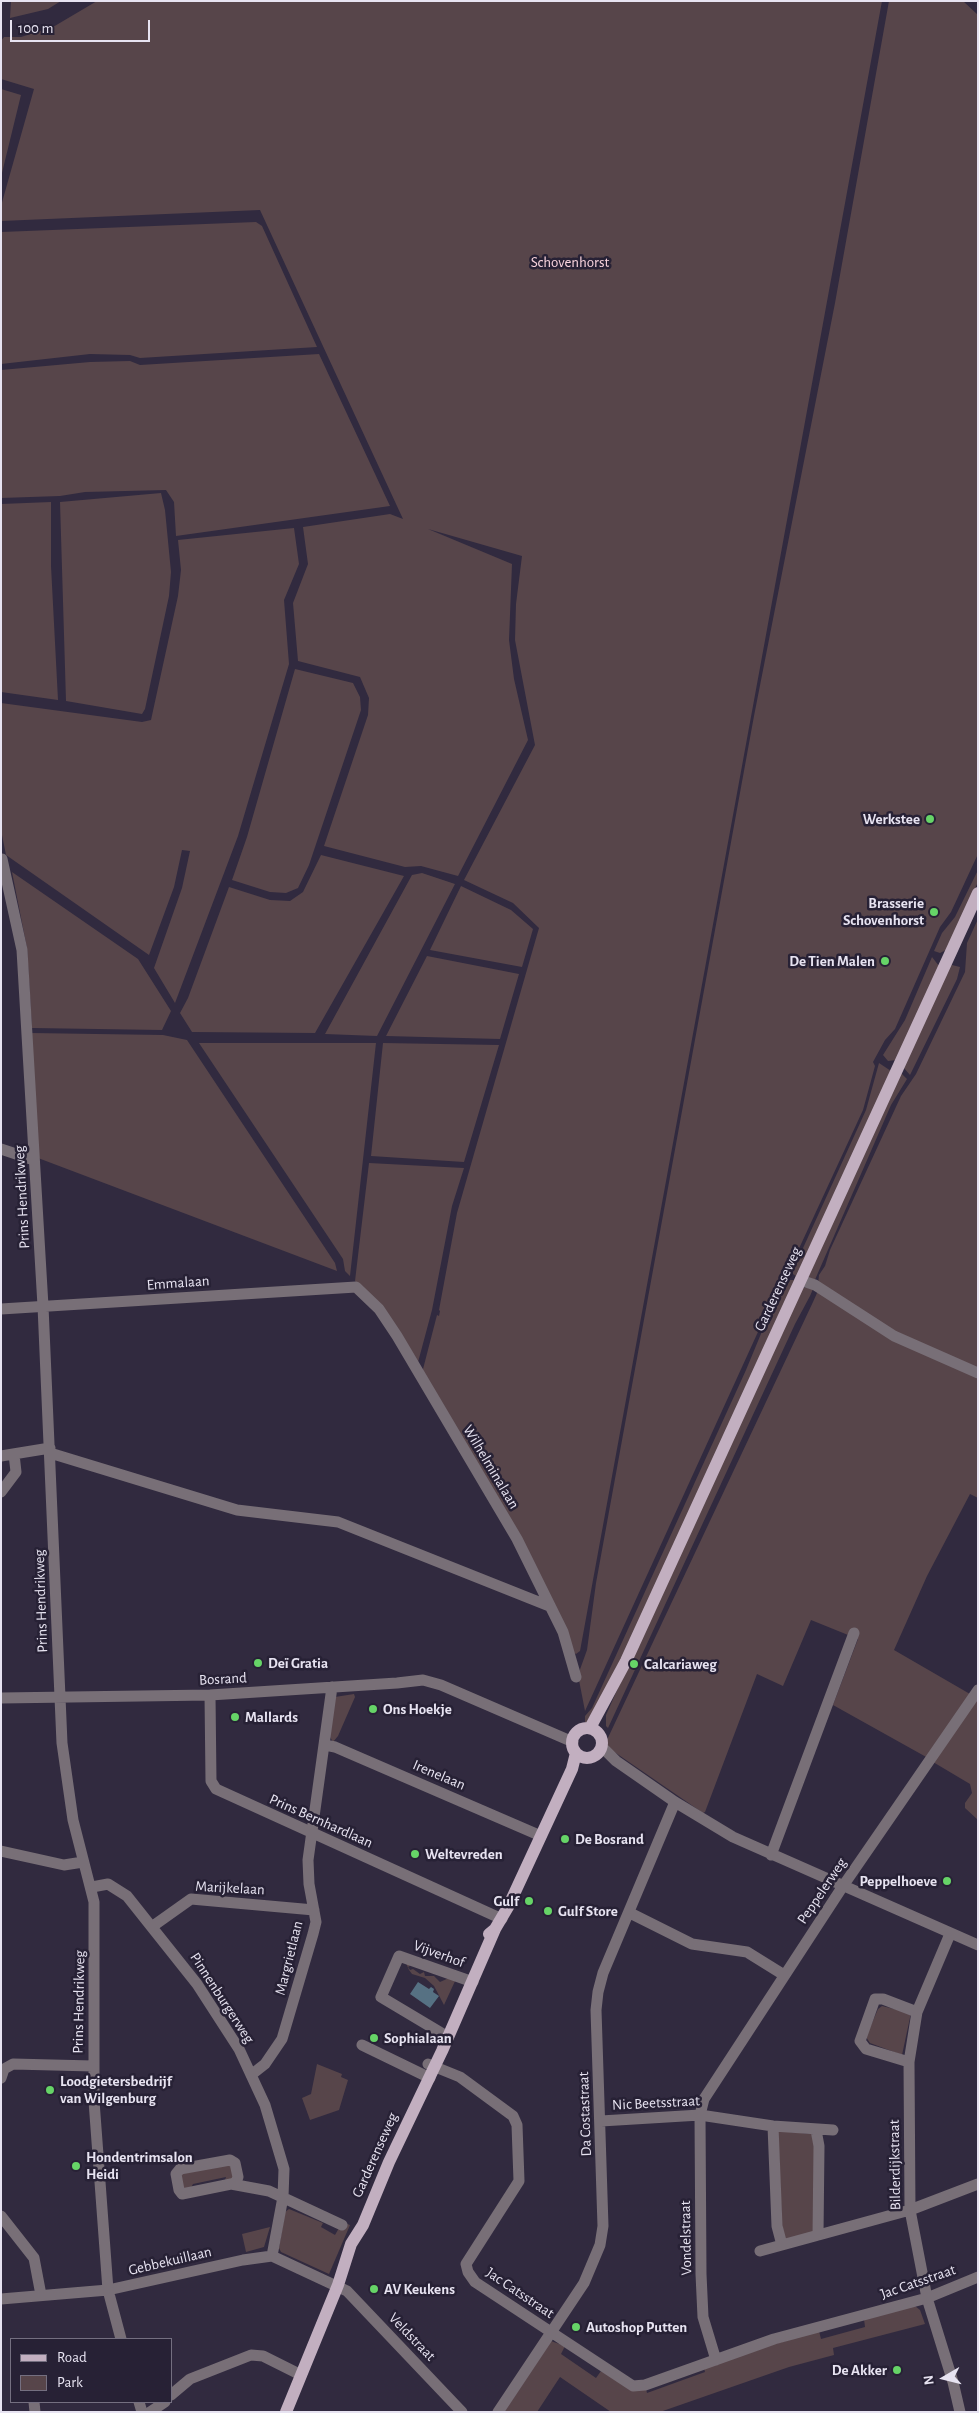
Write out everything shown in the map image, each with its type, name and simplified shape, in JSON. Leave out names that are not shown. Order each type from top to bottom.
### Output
[{"type":"main road","name":"Garderenseweg","points":[[593,1729],[680,1544],[978,893]]},
{"type":"main road","points":[[593,1729],[602,1739],[599,1751],[576,1747],[580,1730],[593,1729]]},
{"type":"main road","name":"Garderenseweg","points":[[286,2412],[338,2285],[352,2244],[363,2225],[469,1981],[572,1769],[576,1747]]},
{"type":"street","name":"Prins Hendrikweg","points":[[2,859],[22,950],[43,1306],[62,1743],[72,1810],[83,1862],[92,1886],[95,1916],[93,2066],[108,2290],[121,2338]]},
{"type":"street","points":[[1,1149],[34,1160]]},
{"type":"street","points":[[800,1280],[815,1285],[894,1336],[978,1373]]},
{"type":"street","name":"Emmalaan","points":[[1,1309],[356,1287]]},
{"type":"street","name":"Wilhelminalaan","points":[[356,1287],[379,1309],[397,1336],[517,1539],[563,1632],[576,1677]]},
{"type":"street","points":[[1,1456],[50,1450],[238,1510],[338,1522],[549,1606]]},
{"type":"street","points":[[1,1492],[16,1472],[14,1454]]},
{"type":"street","points":[[770,1855],[854,1633]]},
{"type":"street","name":"Bosrand","points":[[1,1698],[210,1695],[423,1680],[441,1685],[554,1733],[576,1747]]},
{"type":"street","name":"Margrietlaan","points":[[251,2075],[265,2064],[282,2039],[314,1934],[316,1922],[307,1872],[332,1687]]},
{"type":"street","name":"Peppelerweg","points":[[700,2115],[704,2099],[784,1974],[978,1690]]},
{"type":"street","name":"Prins Bernhardlaan","points":[[210,1695],[211,1781],[216,1790],[312,1833],[498,1924]]},
{"type":"street","name":"Irenelaan","points":[[325,1745],[335,1747],[541,1836]]},
{"type":"street","points":[[599,1751],[716,1829],[770,1855],[978,1945]]},
{"type":"street","name":"Da Costastraat","points":[[498,2412],[584,2283],[600,2245],[603,2226],[598,1992],[603,1973],[630,1914],[675,1802]]},
{"type":"street","points":[[1,1851],[64,1865],[83,1862]]},
{"type":"street","name":"Pinnenburgerweg","points":[[92,1886],[108,1884],[114,1886],[127,1896],[153,1926],[221,2019],[251,2075],[276,2136],[284,2169],[283,2196],[272,2256]]},
{"type":"street","name":"Marijkelaan","points":[[153,1926],[191,1899],[314,1910]]},
{"type":"street","points":[[630,1914],[692,1944],[747,1952],[784,1974]]},
{"type":"street","name":"Bilderdijkstraat","points":[[950,1934],[917,2012],[909,2062],[910,2210],[927,2298],[953,2382],[960,2412]]},
{"type":"street","name":"Vijverhof","points":[[445,2035],[381,1997],[399,1956],[469,1981]]},
{"type":"street","points":[[909,2062],[866,2048],[860,2040],[875,1998],[917,2012]]},
{"type":"street","points":[[362,2045],[429,2071]]},
{"type":"street","points":[[1,2078],[4,2069],[13,2064],[93,2066]]},
{"type":"street","name":"Jac Catsstraat","points":[[429,2071],[460,2077],[513,2116],[517,2125],[519,2181],[466,2264],[468,2272],[475,2282],[633,2386],[646,2385],[774,2339],[927,2298],[978,2277]]},
{"type":"street","name":"Nic Beetsstraat","points":[[600,2121],[700,2115],[773,2126],[833,2130]]},
{"type":"street","name":"Vondelstraat","points":[[700,2115],[703,2317],[716,2360]]},
{"type":"street","points":[[773,2126],[777,2226],[782,2245]]},
{"type":"street","points":[[816,2130],[820,2146],[818,2235]]},
{"type":"street","points":[[231,2184],[236,2182],[238,2177],[235,2163],[230,2160],[180,2170],[176,2174],[179,2190],[184,2194],[231,2184],[269,2191],[342,2225]]},
{"type":"street","points":[[760,2251],[910,2210],[978,2184]]},
{"type":"street","points":[[1,2216],[34,2258],[41,2295]]},
{"type":"street","points":[[272,2256],[338,2285]]},
{"type":"street","name":"Gebbekuillaan","points":[[1,2298],[108,2290],[243,2260],[272,2256]]},
{"type":"street","name":"Veldstraat","points":[[338,2285],[353,2297],[462,2412]]},
{"type":"street","points":[[172,2394],[190,2379],[251,2355],[263,2356],[301,2376]]},
{"type":"street","points":[[150,2412],[163,2403]]},
{"type":"green space","points":[[11,1],[61,1],[48,9],[10,18]]},
{"type":"green space","name":"Schovenhorst","points":[[97,1],[882,1],[580,1651],[576,1654],[572,1652],[422,1373],[437,1315],[439,1316],[457,1213],[539,928],[513,903],[464,880],[535,745],[515,640],[516,604],[522,556],[428,529],[512,564],[509,640],[514,679],[528,740],[458,876],[421,866],[405,867],[324,846],[368,715],[369,698],[360,677],[298,661],[293,603],[308,564],[303,527],[390,514],[403,519],[260,210],[1,221],[1,206],[34,89],[1,79],[1,41],[4,37],[21,37],[53,27]]},
{"type":"green space","points":[[889,1],[963,1],[978,15],[978,854],[951,912],[940,927],[895,1029],[885,1040],[873,1062],[875,1066],[863,1110],[790,1268],[768,1310],[585,1711],[578,1675],[587,1650],[596,1583],[754,716],[835,303]]},
{"type":"green space","points":[[1,89],[21,95],[1,177]]},
{"type":"green space","points":[[256,222],[262,226],[317,347],[140,358],[130,355],[90,354],[1,364],[1,232]]},
{"type":"green space","points":[[319,354],[390,506],[176,536],[174,502],[166,490],[85,492],[60,496],[1,498],[1,370],[90,362],[130,361],[140,365]]},
{"type":"green space","points":[[161,493],[165,510],[171,572],[169,596],[145,709],[142,714],[66,701],[60,502]]},
{"type":"green space","points":[[51,502],[51,566],[58,700],[1,692],[1,504]]},
{"type":"green space","points":[[294,528],[299,564],[284,600],[289,664],[238,836],[175,1003],[154,968],[182,888],[190,851],[182,850],[174,887],[149,955],[6,855],[1,830],[1,703],[142,722],[151,720],[178,596],[181,570],[178,540]]},
{"type":"green space","points":[[295,669],[353,683],[360,697],[361,710],[309,865],[298,888],[286,893],[270,892],[232,880],[247,837]]},
{"type":"green space","points":[[321,855],[404,876],[315,1033],[192,1032],[180,1013],[188,998],[229,887],[270,900],[290,901],[303,892]]},
{"type":"green space","points":[[978,870],[978,882],[946,950],[940,953],[934,951],[942,933],[955,917]]},
{"type":"green space","points":[[12,872],[138,959],[171,1011],[162,1030],[32,1028],[27,948]]},
{"type":"green space","points":[[422,873],[455,884],[377,1036],[325,1034],[412,875]]},
{"type":"green space","points":[[461,886],[511,910],[533,929],[522,967],[430,950]]},
{"type":"green space","points":[[978,919],[978,1498],[970,1494],[927,1576],[894,1650],[970,1694],[928,1758],[833,1705],[858,1639],[811,1620],[783,1686],[757,1674],[705,1812],[703,1813],[610,1749],[606,1742],[813,1302],[817,1293],[819,1275],[825,1266],[830,1250],[901,1096],[916,1074],[965,972],[967,943]]},
{"type":"green space","points":[[427,956],[519,974],[500,1039],[386,1036]]},
{"type":"green space","points":[[932,957],[939,966],[896,1060],[888,1061],[883,1055],[905,1020]]},
{"type":"green space","points":[[952,965],[960,967],[957,979],[910,1075],[903,1067],[949,967]]},
{"type":"green space","points":[[31,1033],[163,1035],[187,1040],[335,1263],[337,1271],[38,1158]]},
{"type":"green space","points":[[199,1043],[376,1043],[350,1276],[345,1271],[343,1259]]},
{"type":"green space","points":[[383,1043],[499,1045],[464,1162],[371,1156]]},
{"type":"green space","points":[[879,1063],[891,1071],[797,1277],[793,1274],[793,1270],[866,1110]]},
{"type":"green space","points":[[900,1072],[907,1079],[891,1105],[814,1282],[811,1281],[808,1275]]},
{"type":"green space","points":[[369,1163],[464,1168],[452,1206],[432,1310],[417,1366],[382,1307],[355,1281]]},
{"type":"green space","points":[[788,1280],[796,1280],[617,1670],[585,1725],[585,1716],[592,1708],[746,1370],[770,1312]]},
{"type":"green space","points":[[802,1287],[813,1289],[795,1324],[608,1728],[606,1726],[606,1715]]},
{"type":"green space","points":[[354,1694],[355,1697],[338,1736],[333,1742],[330,1737],[335,1697]]},
{"type":"green space","points":[[978,1696],[978,1820],[965,1808],[965,1803],[972,1793],[970,1784],[933,1762]]},
{"type":"green space","points":[[406,1963],[411,1965],[408,1967],[410,1970],[413,1969],[420,1974],[424,1972],[425,1976],[434,1976],[440,1982],[451,1977],[456,1979],[444,2005],[434,1986],[425,1978],[412,1974],[409,1970]]},
{"type":"green space","points":[[882,2006],[911,2013],[902,2055],[870,2043],[866,2037],[878,2009]]},
{"type":"green space","points":[[317,2064],[342,2074],[341,2077],[348,2080],[339,2110],[310,2120],[302,2098],[311,2094]]},
{"type":"green space","points":[[778,2131],[812,2134],[816,2146],[814,2232],[785,2240],[782,2225]]},
{"type":"green space","points":[[230,2164],[234,2177],[224,2183],[226,2177],[193,2184],[189,2191],[183,2191],[181,2174]]},
{"type":"green space","points":[[289,2209],[323,2223],[321,2227],[335,2235],[345,2223],[350,2225],[329,2274],[281,2252],[279,2248],[285,2212]]},
{"type":"green space","points":[[270,2227],[264,2247],[246,2252],[242,2234]]},
{"type":"green space","points":[[915,2306],[920,2310],[925,2324],[833,2348],[834,2355],[789,2367],[660,2412],[611,2412],[560,2377],[537,2412],[502,2412],[551,2341],[565,2346],[561,2354],[596,2378],[601,2371],[646,2389],[647,2393],[705,2372],[704,2368],[765,2347],[819,2331],[821,2339],[865,2327],[864,2319]]},
{"type":"water","points":[[418,1982],[429,1989],[431,1987],[434,1989],[433,1992],[439,1996],[430,2008],[410,1994]]},
{"type":"place","name":"Werkstee","points":[[930,819]]},
{"type":"place","name":"Brasserie Schovenhorst","points":[[934,912]]},
{"type":"place","name":"De Tien Malen","points":[[885,961]]},
{"type":"place","name":"Deï Gratia","points":[[258,1663]]},
{"type":"place","name":"Calcariaweg","points":[[634,1664]]},
{"type":"place","name":"Ons Hoekje","points":[[373,1709]]},
{"type":"place","name":"Mallards","points":[[235,1717]]},
{"type":"place","name":"De Bosrand","points":[[565,1839]]},
{"type":"place","name":"Weltevreden","points":[[415,1854]]},
{"type":"place","name":"Peppelhoeve","points":[[947,1881]]},
{"type":"place","name":"Gulf","points":[[529,1901]]},
{"type":"place","name":"Gulf Store","points":[[548,1911]]},
{"type":"place","name":"Sophialaan","points":[[374,2038]]},
{"type":"place","name":"Loodgietersbedrijf van Wilgenburg","points":[[50,2090]]},
{"type":"place","name":"Hondentrimsalon Heidi","points":[[76,2166]]},
{"type":"place","name":"AV Keukens","points":[[374,2289]]},
{"type":"place","name":"Autoshop Putten","points":[[576,2327]]},
{"type":"place","name":"De Akker","points":[[897,2370]]}]
